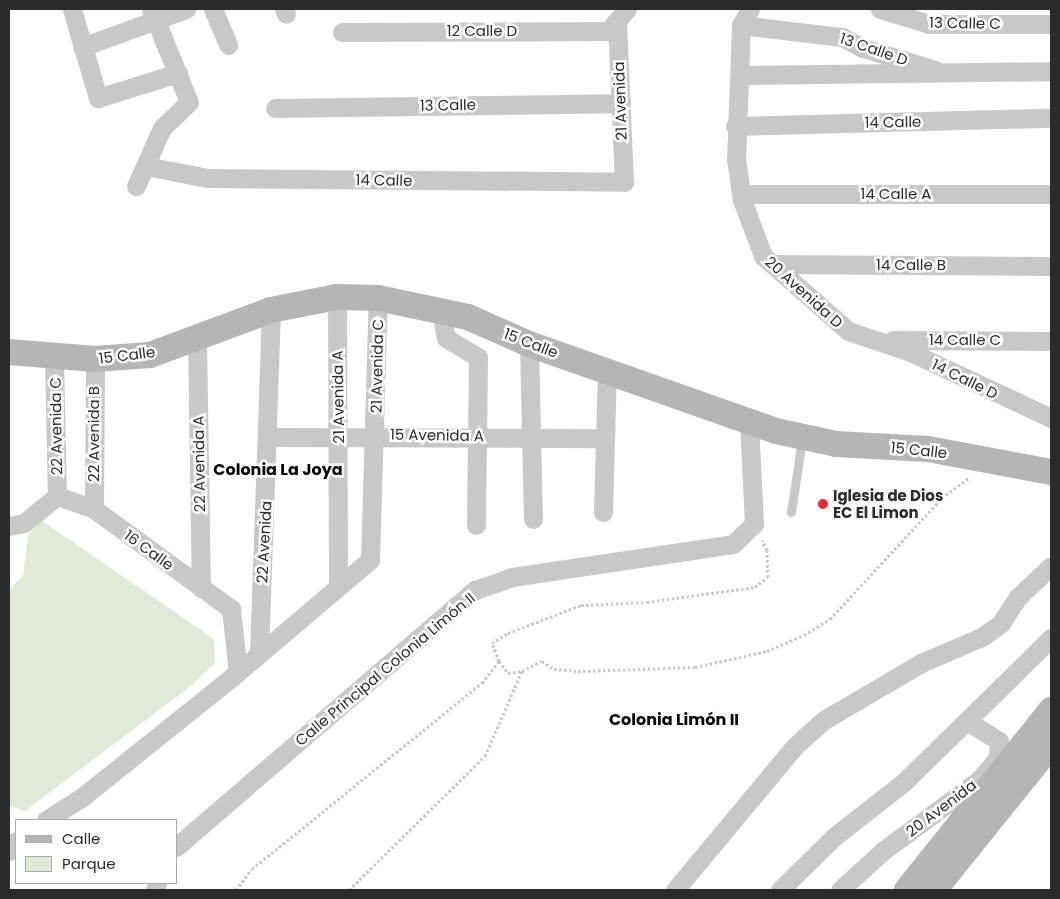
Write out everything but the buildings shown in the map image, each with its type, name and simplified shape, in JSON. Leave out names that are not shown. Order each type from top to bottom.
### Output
[{"type":"street","points":[[72,9],[99,98],[178,73]]},
{"type":"street","points":[[82,47],[154,15],[186,9]]},
{"type":"street","points":[[213,9],[228,45]]},
{"type":"street","name":"13 Calle C","points":[[880,9],[929,24],[1051,24]]},
{"type":"street","name":"12 Calle D","points":[[342,32],[608,31],[622,14]]},
{"type":"street","name":"21 Avenida","points":[[622,14],[621,103],[624,182]]},
{"type":"street","points":[[136,186],[165,124],[189,102],[154,15]]},
{"type":"street","name":"13 Calle D","points":[[745,16],[842,36],[863,48],[947,74]]},
{"type":"street","name":"20 Avenida D","points":[[745,16],[735,126],[741,194],[763,256],[848,332],[879,340]]},
{"type":"street","name":"13 Calle D","points":[[740,75],[947,74],[1051,71]]},
{"type":"street","name":"13 Calle","points":[[275,108],[621,103]]},
{"type":"street","name":"14 Calle","points":[[735,126],[1051,118]]},
{"type":"street","name":"14 Calle","points":[[146,166],[207,178],[624,182]]},
{"type":"street","name":"14 Calle A","points":[[741,194],[1051,194]]},
{"type":"street","name":"14 Calle B","points":[[772,264],[1051,266]]},
{"type":"street","name":"15 Calle","points":[[9,352],[95,360],[150,355],[271,310],[337,297],[378,298],[442,308],[529,344],[749,421],[802,436],[836,444],[928,449],[1051,472]]},
{"type":"street","name":"21 Avenida A","points":[[337,297],[338,587]]},
{"type":"street","name":"21 Avenida C","points":[[338,587],[366,564],[371,554],[376,434],[378,298]]},
{"type":"street","points":[[442,308],[446,338],[478,357],[476,525]]},
{"type":"street","name":"22 Avenida","points":[[259,654],[270,437],[271,310]]},
{"type":"street","name":"22 Avenida A","points":[[197,339],[201,588]]},
{"type":"street","name":"14 Calle C","points":[[879,340],[1051,341]]},
{"type":"street","name":"14 Calle D","points":[[879,340],[1051,418]]},
{"type":"street","points":[[529,344],[533,437],[533,519]]},
{"type":"street","name":"22 Avenida C","points":[[54,356],[57,496]]},
{"type":"street","name":"22 Avenida B","points":[[94,509],[95,360]]},
{"type":"street","points":[[603,512],[607,371]]},
{"type":"street","points":[[1033,411],[1051,400]]},
{"type":"street","points":[[749,421],[754,524]]},
{"type":"street","name":"15 Avenida A","points":[[270,437],[376,434],[605,438]]},
{"type":"street","points":[[9,526],[24,523],[57,496]]},
{"type":"street","name":"16 Calle","points":[[57,496],[94,509],[234,612],[238,672]]},
{"type":"street","name":"Calle Principal Colonia Limón II","points":[[178,845],[475,590],[512,577],[733,544],[754,524]]},
{"type":"street","points":[[675,890],[795,746],[824,720],[921,663],[982,637],[1001,623],[1018,597],[1051,566]]},
{"type":"street","points":[[48,819],[81,798],[238,672],[338,587]]},
{"type":"street","points":[[780,890],[967,721],[1051,638]]},
{"type":"street","name":"20 Avenida","points":[[907,890],[1051,710]]},
{"type":"street","name":"20 Avenida","points":[[840,890],[884,850],[978,781],[998,758],[998,741],[967,721]]},
{"type":"street","points":[[934,890],[1051,745]]},
{"type":"lane","points":[[791,512],[802,436]]},
{"type":"path","points":[[754,524],[767,550],[768,577],[755,587],[557,611],[492,644],[498,661],[508,673],[522,671],[542,661],[554,669],[578,671],[695,667],[767,650],[804,636],[830,619],[942,498],[977,471]]},
{"type":"path","points":[[236,890],[252,869],[482,683],[498,661]]},
{"type":"path","points":[[350,890],[485,756],[522,671]]},
{"type":"green space","points":[[41,520],[214,639],[215,663],[191,686],[25,811],[9,806],[9,590],[23,576],[28,535]]},
{"type":"place","name":"Iglesia de Dios EC El Limon","points":[[823,504]]},
{"type":"district","name":"Colonia La Joya","points":[[278,470]]},
{"type":"district","name":"Colonia Limón II","points":[[674,720]]}]
